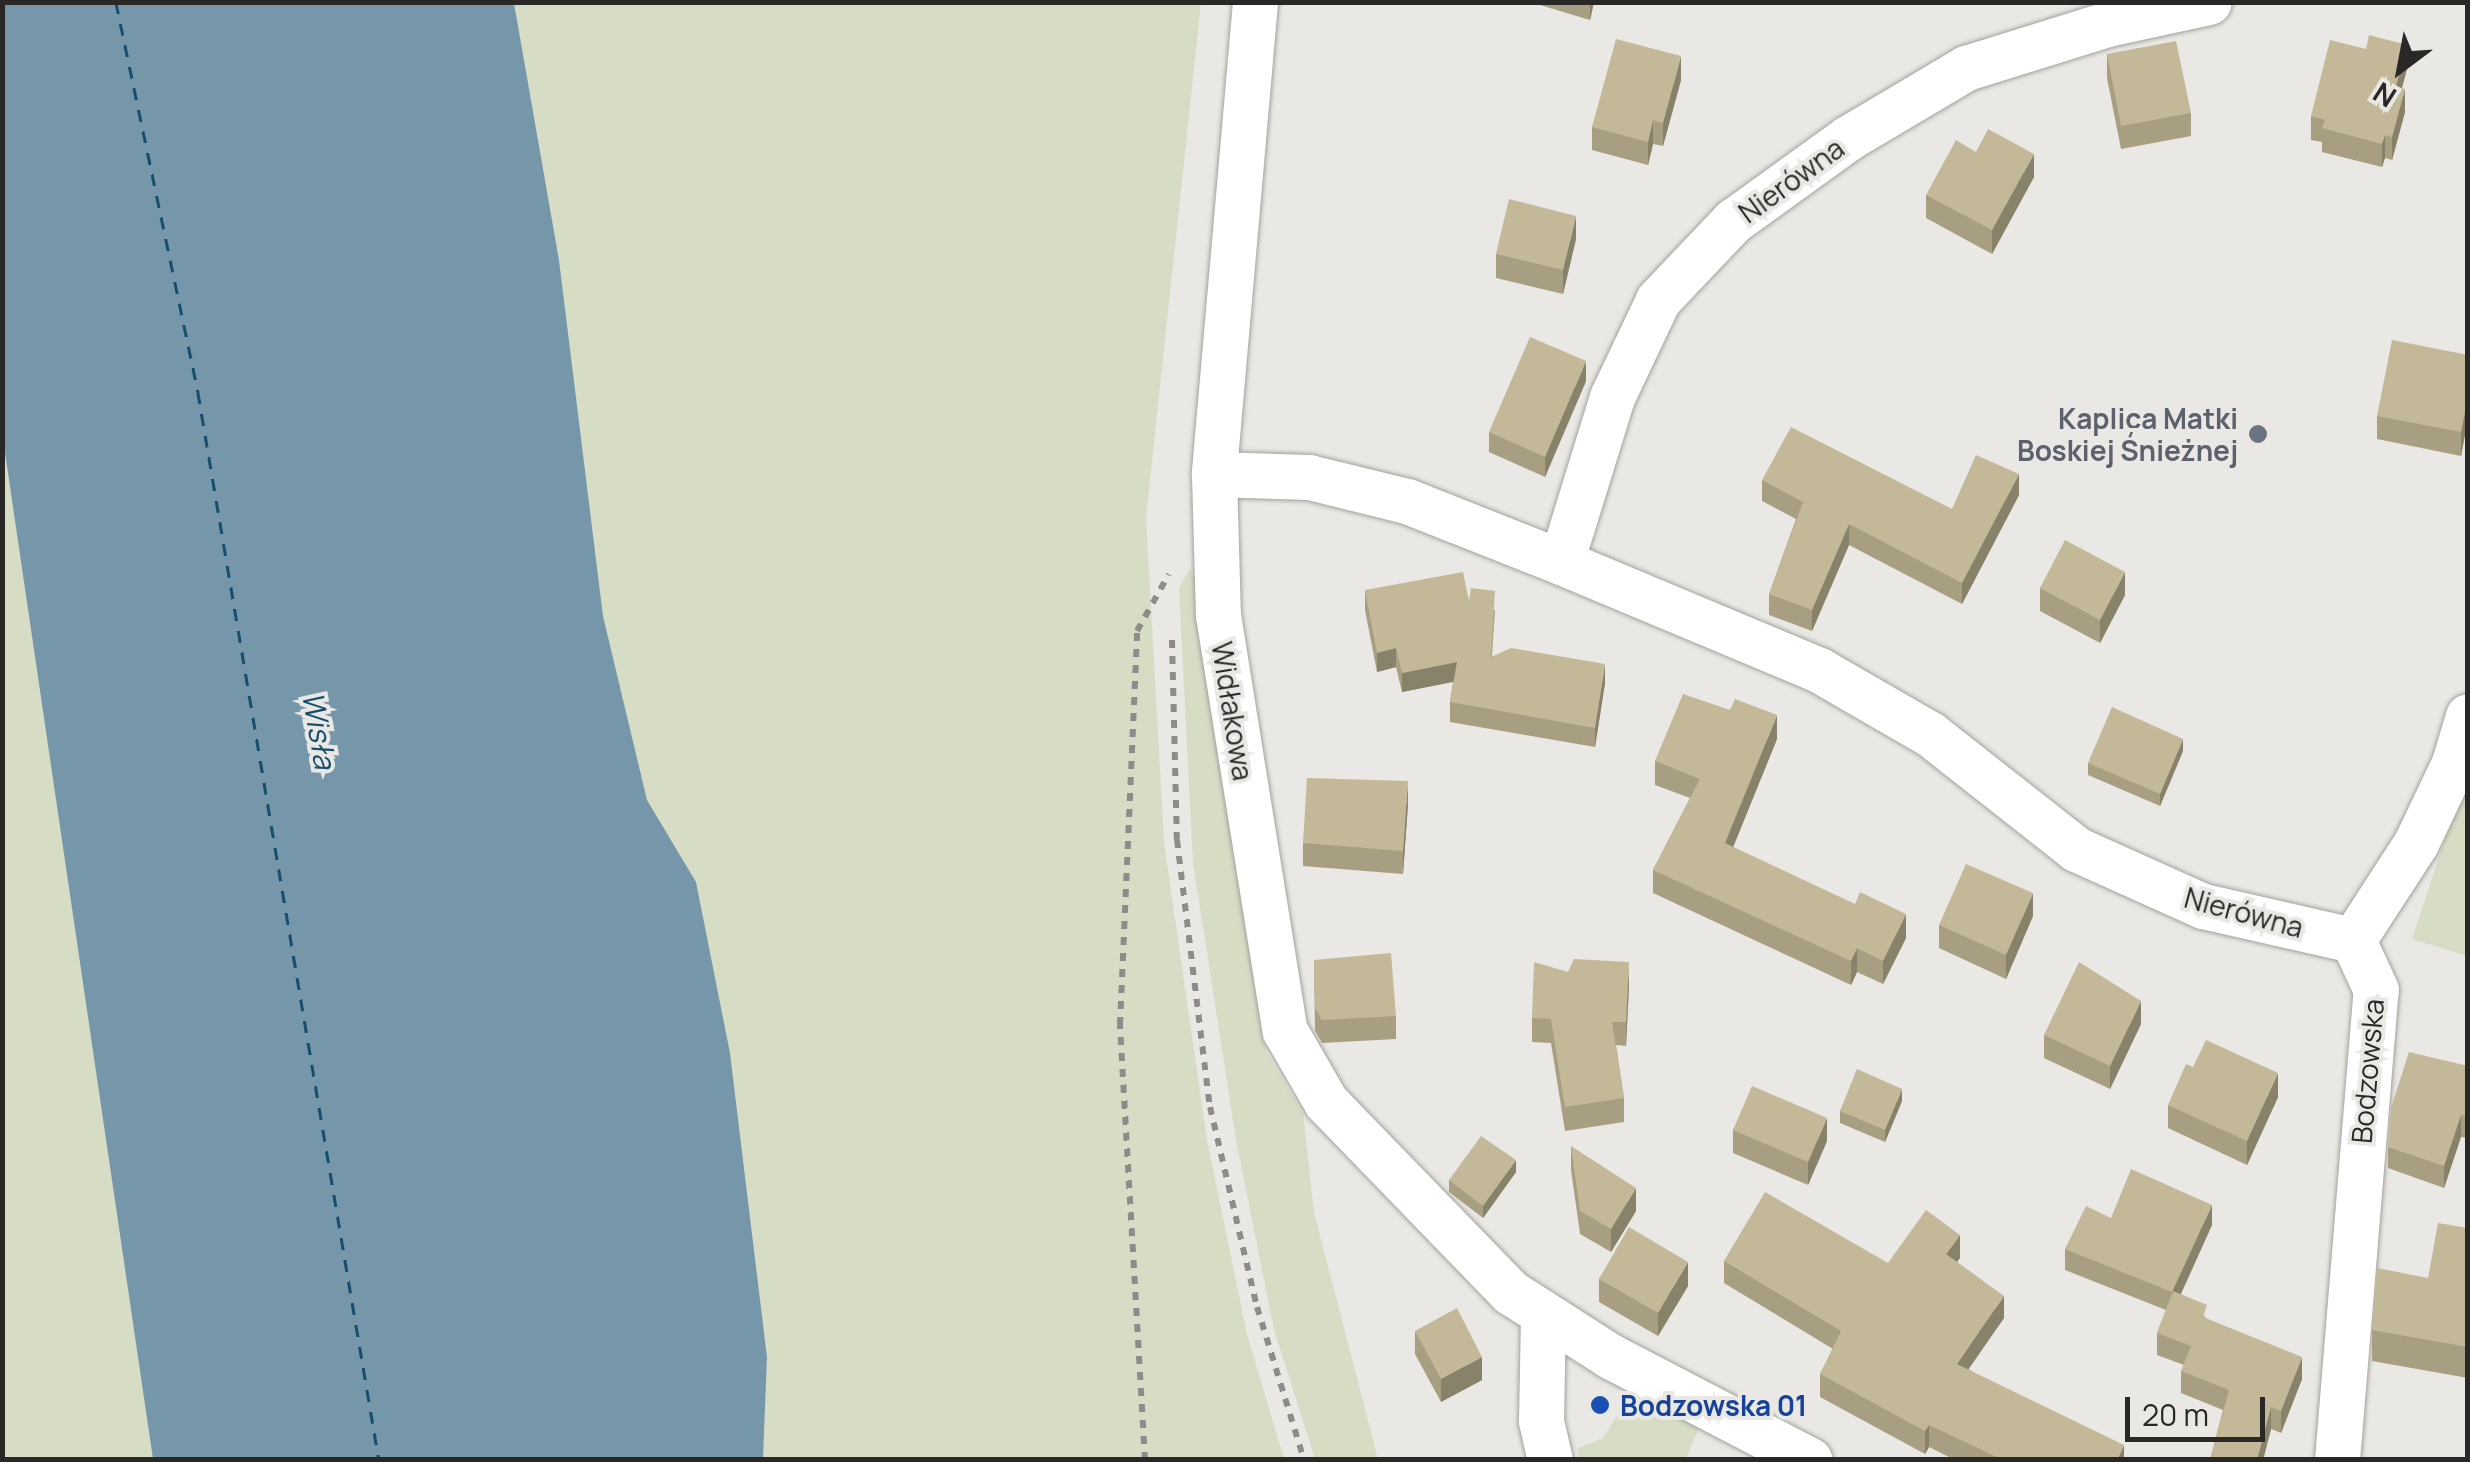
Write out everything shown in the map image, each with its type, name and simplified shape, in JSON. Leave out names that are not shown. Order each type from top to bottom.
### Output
[{"type":"street","name":"Widłakowa","points":[[1255,2],[1214,474],[1218,615],[1285,1031],[1326,1102],[1481,1266],[1544,1316],[1810,1460]]},
{"type":"street","name":"Nierówna","points":[[1561,562],[1612,397],[1658,300],[1734,221],[1848,138],[1966,68],[2108,24],[2209,2]]},
{"type":"street","name":"Nierówna","points":[[1214,474],[1309,477],[1407,501],[1561,562],[1819,670],[1930,734],[2076,850],[2203,906],[2353,940]]},
{"type":"street","points":[[2353,940],[2416,844],[2454,764],[2468,716]]},
{"type":"street","name":"Bodzowska","points":[[2337,1460],[2376,990],[2353,940]]},
{"type":"street","points":[[1544,1316],[1541,1421],[1550,1460]]},
{"type":"path","points":[[1170,555],[1170,592]]},
{"type":"path","points":[[1145,1460],[1120,1025],[1138,631],[1170,573]]},
{"type":"path","points":[[1171,630],[1177,840],[1210,1107],[1257,1307],[1304,1460]]},
{"type":"green space","points":[[514,3],[1201,3],[1146,518],[1164,842],[1207,1140],[1247,1334],[1284,1459],[763,1459],[767,1357],[730,1053],[696,882],[647,800],[603,616],[559,260]]},
{"type":"green space","points":[[3,378],[155,1459],[3,1459]]},
{"type":"green space","points":[[1190,568],[1205,600],[1266,1052],[1303,1113],[1314,1212],[1378,1459],[1315,1459],[1274,1330],[1236,1140],[1193,863],[1179,588]]},
{"type":"green space","points":[[2467,772],[2467,956],[2412,939]]},
{"type":"green space","points":[[1640,1393],[1700,1425],[1686,1459],[1578,1459],[1578,1448],[1603,1438],[1631,1394]]},
{"type":"water","name":"Wisła","points":[[2,3],[514,3],[559,260],[603,616],[647,800],[696,882],[730,1053],[767,1357],[763,1459],[153,1459],[3,439]]},
{"type":"building","points":[[2369,35],[2407,45],[2396,86],[2405,89],[2392,137],[2385,135],[2382,144],[2322,128],[2325,120],[2311,116],[2330,40],[2366,49]]},
{"type":"building","points":[[1616,39],[1681,56],[1663,123],[1653,120],[1648,142],[1592,127]]},
{"type":"building","points":[[2176,41],[2191,113],[2121,126],[2107,54]]},
{"type":"building","points":[[1988,129],[2034,154],[1992,230],[1926,195],[1956,140],[1976,152]]},
{"type":"building","points":[[1509,199],[1576,216],[1563,270],[1496,254]]},
{"type":"building","points":[[1530,337],[1586,361],[1545,457],[1489,432]]},
{"type":"building","points":[[2392,340],[2468,355],[2468,396],[2461,432],[2377,416]]},
{"type":"building","points":[[1791,427],[1952,509],[1976,455],[2019,474],[1962,583],[1849,524],[1812,610],[1769,594],[1803,502],[1762,480]]},
{"type":"building","points":[[2065,540],[2125,572],[2100,620],[2040,588]]},
{"type":"building","points":[[1463,572],[1469,601],[1471,588],[1495,591],[1491,657],[1511,648],[1605,664],[1595,728],[1450,702],[1457,662],[1402,673],[1396,648],[1377,653],[1365,590]]},
{"type":"building","points":[[1683,694],[1730,710],[1735,699],[1777,715],[1725,843],[1855,904],[1860,892],[1906,914],[1883,961],[1857,948],[1851,961],[1653,870],[1700,779],[1655,761]]},
{"type":"building","points":[[2112,707],[2183,739],[2160,794],[2088,763]]},
{"type":"building","points":[[1307,778],[1408,781],[1403,851],[1303,843]]},
{"type":"building","points":[[1966,864],[2033,893],[2006,955],[1939,925]]},
{"type":"building","points":[[1391,953],[1396,1016],[1322,1020],[1315,1008],[1314,960]]},
{"type":"building","points":[[1574,959],[1629,962],[1626,1022],[1612,1022],[1624,1098],[1565,1107],[1551,1019],[1532,1018],[1534,962],[1568,972]]},
{"type":"building","points":[[2079,962],[2141,1001],[2110,1066],[2044,1035]]},
{"type":"building","points":[[2206,1040],[2278,1073],[2247,1141],[2168,1105],[2186,1064],[2193,1067]]},
{"type":"building","points":[[2409,1052],[2468,1066],[2468,1116],[2461,1115],[2444,1166],[2388,1147],[2391,1108]]},
{"type":"building","points":[[1857,1069],[1902,1089],[1885,1130],[1840,1111]]},
{"type":"building","points":[[1752,1086],[1827,1118],[1808,1162],[1733,1130]]},
{"type":"building","points":[[1481,1136],[1516,1160],[1483,1206],[1449,1180]]},
{"type":"building","points":[[1571,1146],[1636,1188],[1611,1229],[1580,1211]]},
{"type":"building","points":[[2131,1169],[2212,1205],[2172,1292],[2065,1249],[2086,1206],[2111,1218]]},
{"type":"building","points":[[1765,1192],[1888,1263],[1926,1210],[1960,1235],[1946,1254],[2004,1296],[1957,1364],[2124,1445],[2117,1460],[2003,1460],[1929,1425],[1925,1431],[1820,1374],[1841,1331],[1724,1261]]},
{"type":"building","points":[[2438,1223],[2468,1228],[2468,1347],[2372,1330],[2377,1268],[2428,1278]]},
{"type":"building","points":[[1629,1227],[1688,1262],[1658,1313],[1599,1279]]},
{"type":"building","points":[[2173,1291],[2207,1305],[2203,1317],[2302,1357],[2281,1411],[2271,1407],[2257,1460],[2210,1460],[2229,1390],[2181,1371],[2191,1346],[2157,1333]]},
{"type":"building","points":[[1457,1308],[1482,1357],[1441,1379],[1415,1331]]},
{"type":"ferry route","points":[[116,2],[198,392],[379,1460]]},
{"type":"place","name":"Kaplica Matki Boskiej Śnieżnej","points":[[2258,434]]},
{"type":"place","name":"Bodzowska 01","points":[[1600,1405]]}]
